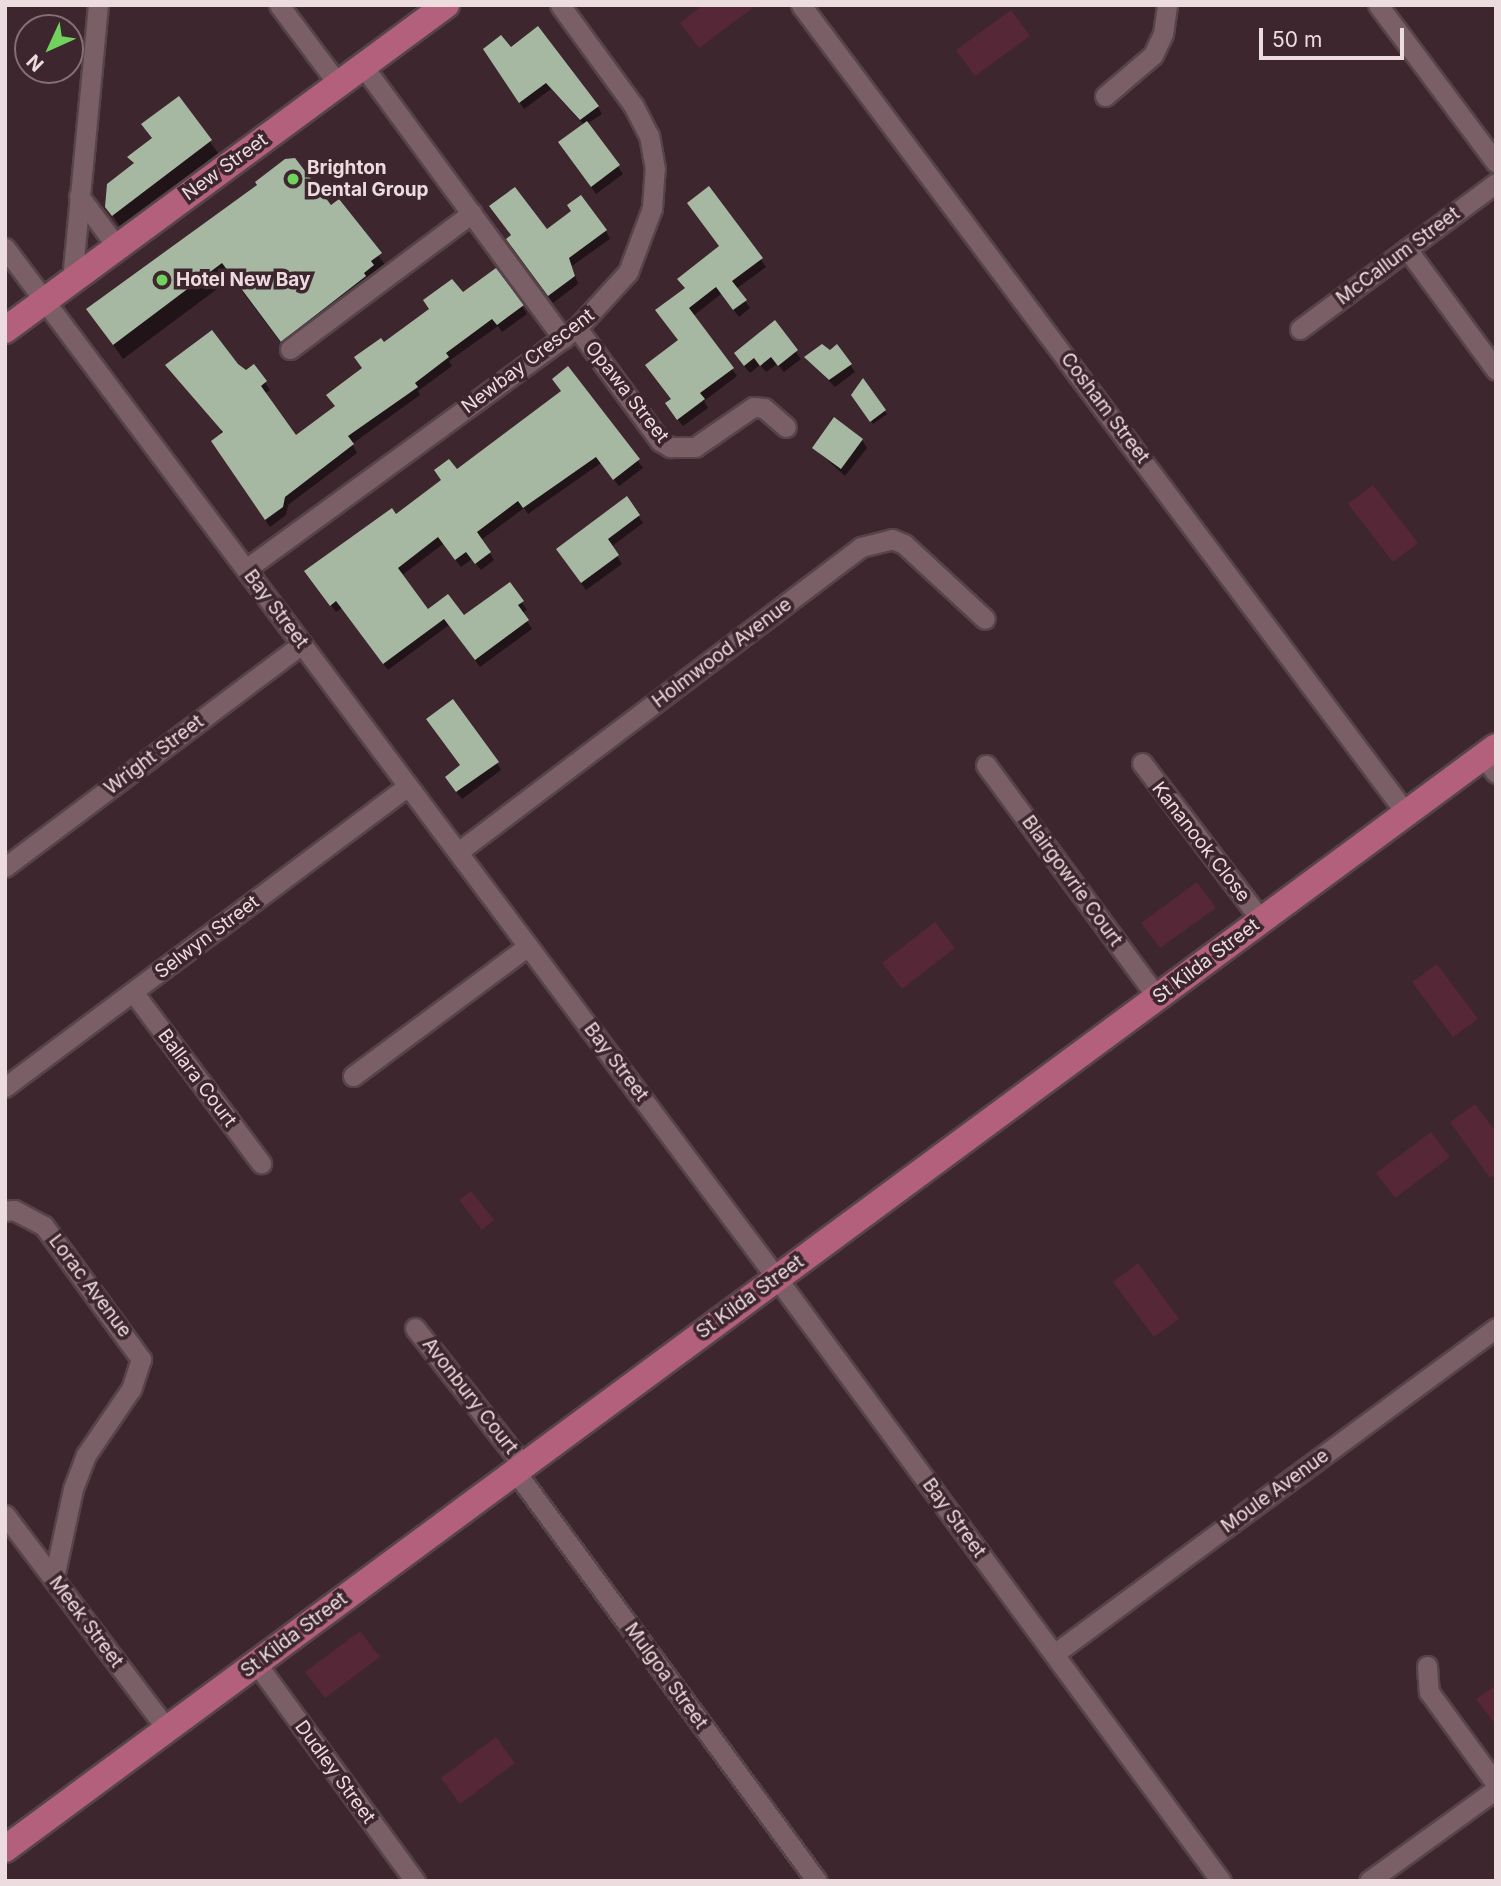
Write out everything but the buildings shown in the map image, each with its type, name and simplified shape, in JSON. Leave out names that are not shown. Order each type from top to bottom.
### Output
[{"type":"main road","name":"New Street","points":[[5,330],[446,5]]},
{"type":"main road","name":"St Kilda Street","points":[[5,1849],[1406,813],[1492,759]]},
{"type":"street","points":[[72,280],[98,5]]},
{"type":"street","points":[[279,5],[338,84]]},
{"type":"street","name":"Newbay Crescent","points":[[246,569],[570,333],[628,272],[652,208],[655,169],[649,136],[633,105],[560,5]]},
{"type":"street","name":"Cosham Street","points":[[801,5],[1406,813]]},
{"type":"street","points":[[1105,96],[1153,54],[1163,34],[1167,5]]},
{"type":"street","points":[[1378,5],[1496,163]]},
{"type":"street","points":[[363,66],[472,213],[570,333]]},
{"type":"street","name":"McCallum Street","points":[[1300,329],[1496,183]]},
{"type":"street","points":[[79,196],[117,247]]},
{"type":"street","points":[[290,349],[472,213]]},
{"type":"street","name":"Bay Street","points":[[5,248],[776,1277],[1221,1881]]},
{"type":"street","points":[[1407,249],[1496,370]]},
{"type":"street","name":"Opawa Street","points":[[570,333],[660,441],[670,447],[695,447],[753,407],[764,408],[786,427]]},
{"type":"street","name":"Holmwood Avenue","points":[[458,852],[861,547],[892,539],[904,544],[985,619]]},
{"type":"street","name":"Wright Street","points":[[5,867],[302,644]]},
{"type":"street","name":"Kananook Close","points":[[1142,763],[1261,920]]},
{"type":"street","name":"Blairgowrie Court","points":[[986,765],[1157,997]]},
{"type":"street","name":"Selwyn Street","points":[[5,1087],[408,786]]},
{"type":"street","points":[[353,1076],[528,946]]},
{"type":"street","name":"Ballara Court","points":[[133,992],[261,1163]]},
{"type":"street","name":"Lorac Avenue","points":[[5,1211],[14,1210],[44,1226],[141,1359],[131,1389],[86,1455],[73,1489],[54,1578]]},
{"type":"street","name":"Avonbury Court","points":[[415,1328],[519,1468]]},
{"type":"street","name":"Moule Avenue","points":[[1054,1654],[1496,1328]]},
{"type":"street","name":"Mulgoa Street","points":[[519,1468],[817,1881]]},
{"type":"street","name":"Meek Street","points":[[5,1514],[167,1729]]},
{"type":"street","name":"Dudley Street","points":[[256,1663],[415,1881]]},
{"type":"street","points":[[1369,1881],[1496,1786],[1429,1692],[1427,1666]]},
{"type":"shaded area","points":[[703,5],[754,7],[699,48],[680,23]]},
{"type":"shaded area","points":[[1011,10],[1030,36],[975,76],[956,50]]},
{"type":"shaded area","points":[[1373,485],[1418,543],[1393,562],[1348,504]]},
{"type":"shaded area","points":[[1197,882],[1216,908],[1160,948],[1141,923]]},
{"type":"shaded area","points":[[935,922],[955,948],[902,989],[882,963]]},
{"type":"shaded area","points":[[1437,964],[1478,1019],[1453,1037],[1412,982]]},
{"type":"shaded area","points":[[1475,1104],[1496,1132],[1496,1174],[1490,1178],[1450,1122]]},
{"type":"shaded area","points":[[1431,1132],[1450,1157],[1395,1198],[1376,1173]]},
{"type":"shaded area","points":[[471,1191],[494,1220],[482,1230],[459,1200]]},
{"type":"shaded area","points":[[1138,1263],[1179,1319],[1154,1337],[1113,1282]]},
{"type":"shaded area","points":[[360,1631],[380,1657],[325,1698],[305,1672]]},
{"type":"shaded area","points":[[1496,1685],[1496,1724],[1495,1724],[1476,1699]]},
{"type":"shaded area","points":[[496,1737],[515,1763],[460,1804],[441,1778]]},
{"type":"place","name":"Brighton Dental Group","points":[[293,179]]},
{"type":"place","name":"Hotel New Bay","points":[[162,280]]}]
